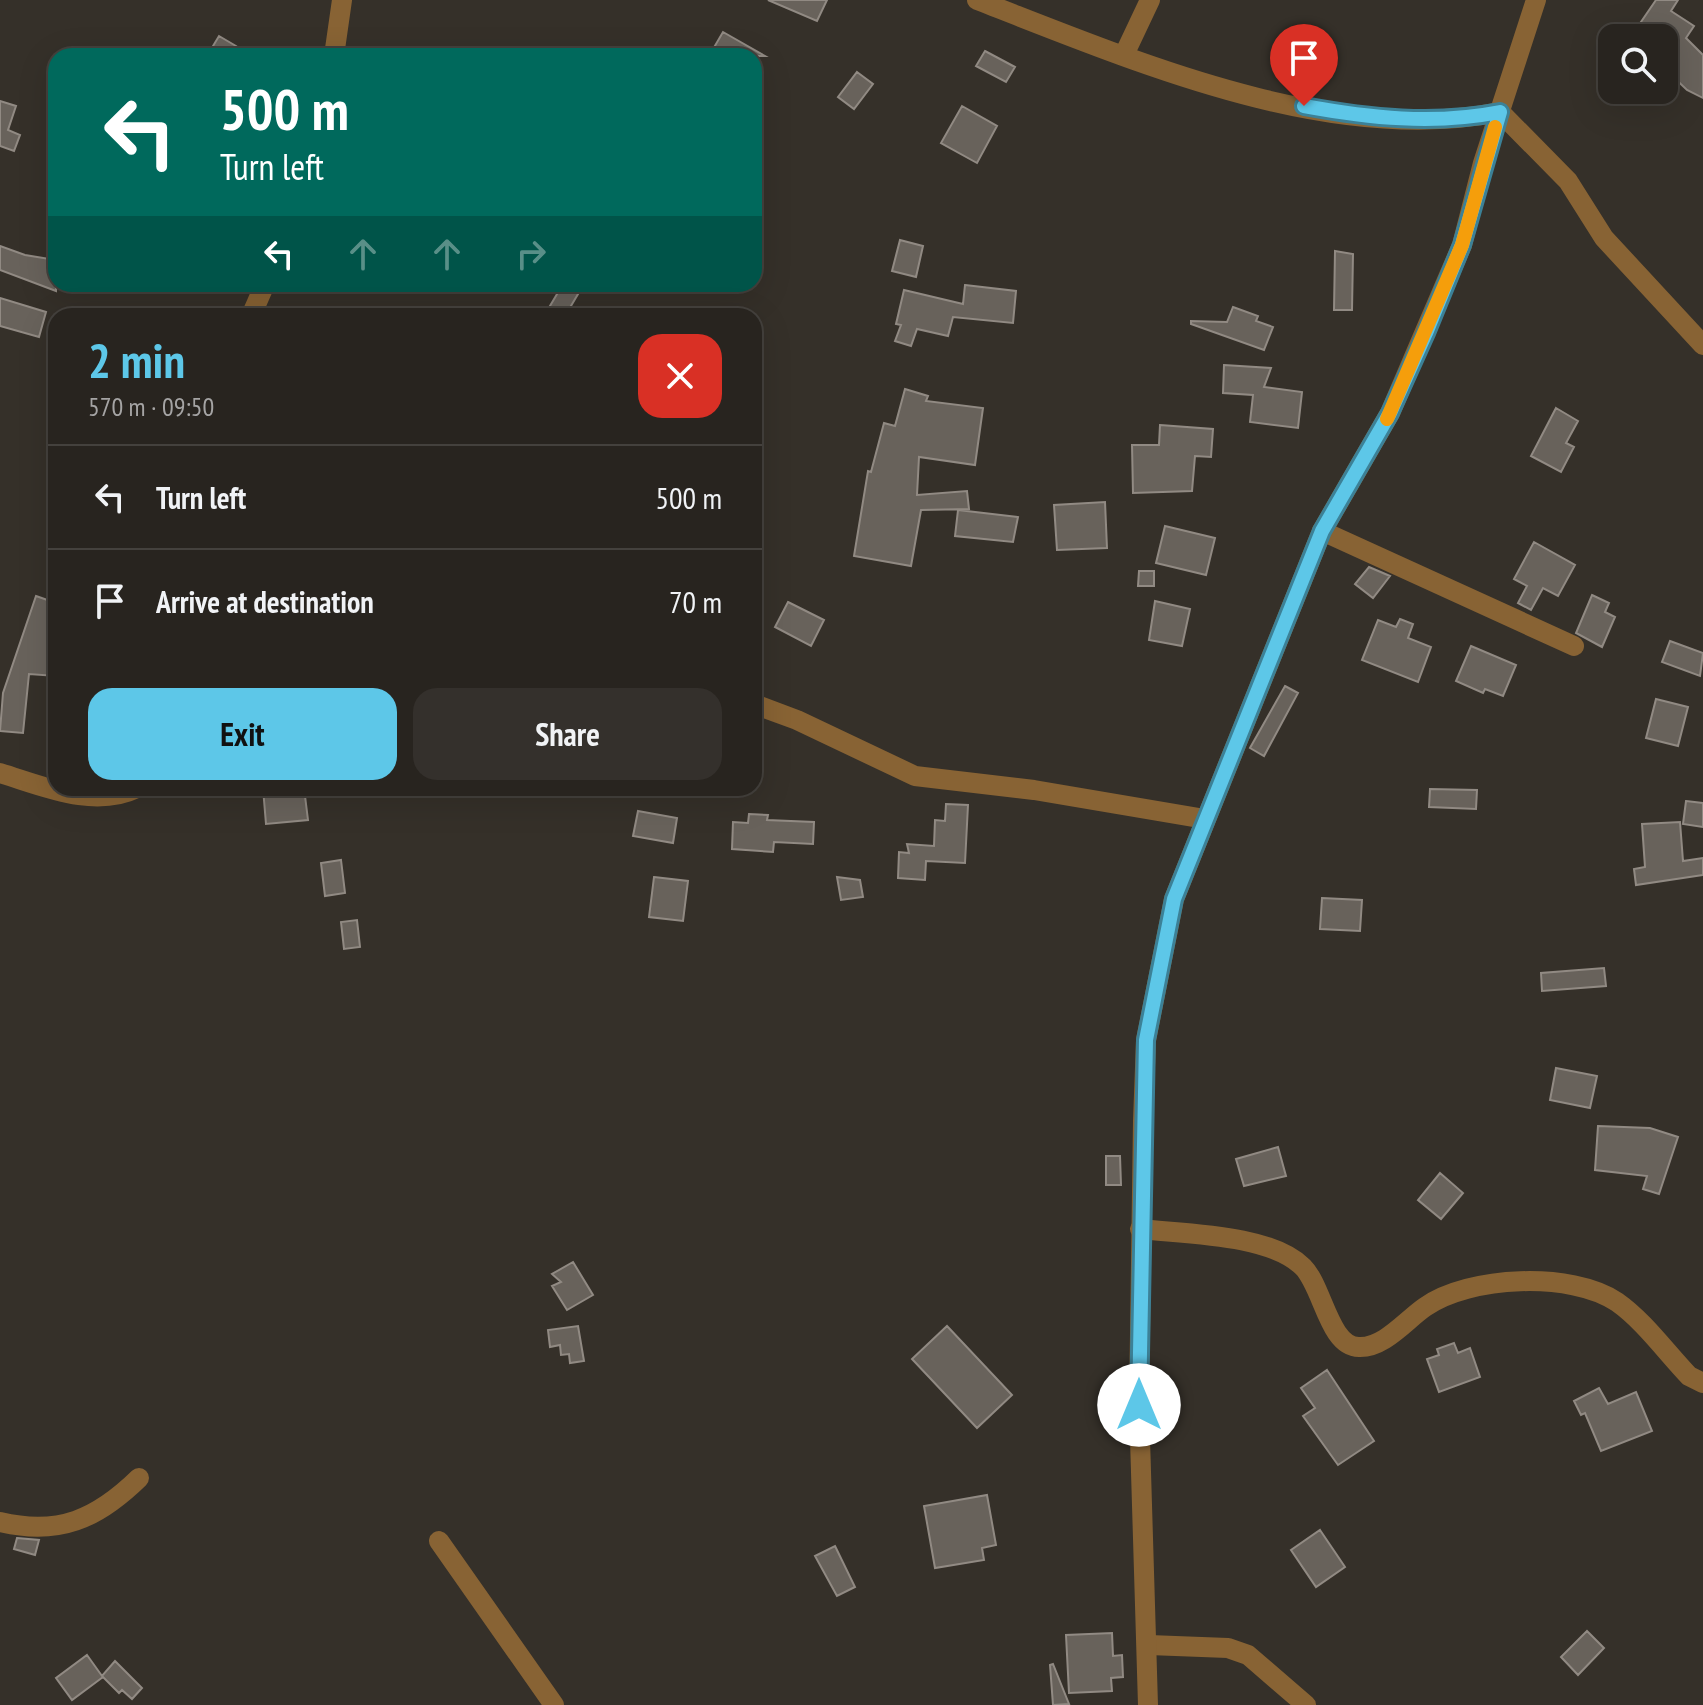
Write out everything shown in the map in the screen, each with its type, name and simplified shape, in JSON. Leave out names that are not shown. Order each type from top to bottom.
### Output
[{"type":"street","points":[[335,48],[342,0]]},
{"type":"street","points":[[977,0],[1124,55],[1248,96],[1331,111],[1457,121],[1500,112]]},
{"type":"street","points":[[1124,55],[1150,0]]},
{"type":"street","points":[[1148,1705],[1149,1645],[1139,1405],[1146,1040],[1174,899],[1322,531],[1390,413],[1462,245],[1536,0]]},
{"type":"street","points":[[1500,112],[1568,181],[1604,238],[1703,345]]},
{"type":"street","points":[[1322,531],[1574,646]]},
{"type":"street","points":[[762,707],[797,720],[915,776],[1034,790],[1205,819]]},
{"type":"street","points":[[0,773],[48,786]]},
{"type":"street","points":[[88,796],[121,796]]},
{"type":"street","points":[[1140,1229],[1253,1243],[1283,1253],[1301,1264],[1317,1284],[1331,1326],[1341,1340],[1356,1348],[1375,1344],[1427,1305],[1457,1291],[1504,1281],[1545,1283],[1592,1291],[1616,1301],[1689,1376],[1703,1383]]},
{"type":"street","points":[[0,1522],[27,1528],[50,1528],[82,1519],[112,1504],[139,1478]]},
{"type":"street","points":[[439,1541],[554,1705]]},
{"type":"street","points":[[1149,1645],[1228,1648],[1248,1655],[1306,1705]]},
{"type":"building","points":[[768,0],[827,0],[817,21]]},
{"type":"building","points":[[1656,0],[1678,0],[1671,11],[1694,26],[1686,38],[1703,55],[1703,98],[1678,81],[1678,24],[1640,24]]},
{"type":"building","points":[[723,32],[751,48],[714,48]]},
{"type":"building","points":[[219,36],[236,46],[235,48],[212,48]]},
{"type":"building","points":[[985,51],[1015,67],[1006,82],[976,66]]},
{"type":"building","points":[[857,72],[873,84],[854,109],[838,97]]},
{"type":"building","points":[[0,101],[16,106],[8,130],[20,135],[14,151],[0,146]]},
{"type":"building","points":[[962,106],[997,126],[977,163],[941,143]]},
{"type":"building","points":[[900,240],[923,246],[916,277],[892,271]]},
{"type":"building","points":[[0,246],[48,259],[48,288],[0,270]]},
{"type":"building","points":[[1335,251],[1353,254],[1352,310],[1334,310]]},
{"type":"building","points":[[965,285],[1016,291],[1013,323],[953,317],[948,336],[917,329],[911,346],[895,341],[901,325],[896,324],[904,290],[963,304]]},
{"type":"building","points":[[558,292],[579,292],[570,308],[549,308]]},
{"type":"building","points":[[0,298],[46,312],[39,337],[0,326]]},
{"type":"building","points":[[1233,307],[1258,316],[1256,321],[1273,327],[1264,350],[1191,324],[1191,321],[1227,322]]},
{"type":"building","points":[[1224,365],[1271,368],[1264,387],[1302,392],[1298,428],[1250,422],[1253,395],[1223,393]]},
{"type":"building","points":[[905,389],[928,396],[926,401],[983,408],[975,465],[919,457],[917,495],[967,491],[969,509],[921,510],[911,566],[854,556],[868,471],[871,472],[884,423],[895,426]]},
{"type":"building","points":[[1556,408],[1578,421],[1566,443],[1574,447],[1561,472],[1531,456]]},
{"type":"building","points":[[1160,425],[1213,429],[1211,457],[1195,456],[1192,491],[1133,493],[1132,445],[1159,445]]},
{"type":"building","points":[[1105,502],[1107,548],[1057,550],[1054,505]]},
{"type":"building","points":[[958,510],[1018,517],[1013,542],[955,536]]},
{"type":"building","points":[[1165,526],[1215,538],[1206,575],[1156,563]]},
{"type":"building","points":[[1534,542],[1575,565],[1558,596],[1543,588],[1531,610],[1518,603],[1527,586],[1514,579]]},
{"type":"building","points":[[1369,567],[1390,576],[1373,598],[1355,584]]},
{"type":"building","points":[[1139,571],[1154,571],[1154,586],[1138,586]]},
{"type":"building","points":[[1592,595],[1609,603],[1605,612],[1615,617],[1602,647],[1576,633]]},
{"type":"building","points":[[36,596],[48,600],[48,675],[29,674],[23,733],[0,731],[3,693]]},
{"type":"building","points":[[1155,601],[1190,609],[1182,646],[1149,640]]},
{"type":"building","points":[[788,602],[824,620],[811,646],[775,627]]},
{"type":"building","points":[[1400,619],[1413,624],[1408,638],[1431,647],[1418,682],[1362,660],[1378,620],[1396,627]]},
{"type":"building","points":[[1670,641],[1703,653],[1700,676],[1662,662]]},
{"type":"building","points":[[1471,646],[1516,665],[1503,696],[1485,689],[1483,693],[1456,681]]},
{"type":"building","points":[[1285,686],[1298,693],[1264,756],[1250,748]]},
{"type":"building","points":[[1656,699],[1688,707],[1678,746],[1646,738]]},
{"type":"building","points":[[1430,789],[1477,790],[1476,809],[1429,807]]},
{"type":"building","points":[[264,796],[305,796],[308,820],[266,824]]},
{"type":"building","points":[[1686,801],[1703,803],[1703,827],[1683,824]]},
{"type":"building","points":[[946,804],[968,805],[965,863],[926,861],[925,880],[898,878],[899,852],[909,853],[907,844],[934,846],[935,820],[945,821]]},
{"type":"building","points":[[638,811],[677,818],[673,843],[633,836]]},
{"type":"building","points":[[749,814],[768,815],[767,820],[814,822],[813,844],[774,842],[773,852],[732,849],[733,822],[748,823]]},
{"type":"building","points":[[1680,822],[1683,861],[1703,858],[1703,875],[1636,885],[1634,869],[1645,867],[1642,824]]},
{"type":"building","points":[[341,860],[345,893],[325,896],[321,863]]},
{"type":"building","points":[[654,877],[688,881],[683,921],[649,917]]},
{"type":"building","points":[[837,877],[860,880],[863,897],[841,900]]},
{"type":"building","points":[[1322,898],[1362,900],[1360,931],[1320,929]]},
{"type":"building","points":[[357,920],[360,947],[344,949],[341,922]]},
{"type":"building","points":[[1604,968],[1606,986],[1542,991],[1541,973]]},
{"type":"building","points":[[1556,1068],[1597,1076],[1590,1108],[1550,1100]]},
{"type":"building","points":[[1598,1126],[1650,1128],[1678,1137],[1659,1194],[1643,1189],[1647,1176],[1595,1170]]},
{"type":"building","points":[[1278,1147],[1286,1176],[1244,1186],[1236,1159]]},
{"type":"building","points":[[1106,1156],[1120,1156],[1121,1185],[1106,1185]]},
{"type":"building","points":[[1440,1173],[1463,1193],[1441,1219],[1418,1200]]},
{"type":"building","points":[[573,1262],[593,1295],[567,1310],[552,1286],[561,1282],[552,1274]]},
{"type":"building","points":[[578,1326],[584,1361],[570,1363],[569,1354],[561,1355],[560,1345],[550,1347],[548,1330]]},
{"type":"building","points":[[947,1326],[1012,1395],[977,1428],[912,1359]]},
{"type":"building","points":[[1454,1343],[1458,1353],[1470,1348],[1480,1377],[1439,1392],[1427,1359],[1439,1355],[1437,1349]]},
{"type":"building","points":[[1327,1370],[1374,1441],[1338,1465],[1303,1416],[1315,1408],[1301,1388]]},
{"type":"building","points":[[1599,1388],[1608,1404],[1636,1392],[1652,1431],[1601,1451],[1585,1413],[1581,1415],[1574,1401]]},
{"type":"building","points":[[987,1495],[996,1545],[982,1548],[984,1560],[935,1568],[924,1506]]},
{"type":"building","points":[[1320,1530],[1345,1567],[1316,1587],[1291,1550]]},
{"type":"building","points":[[17,1538],[39,1540],[35,1555],[14,1549]]},
{"type":"building","points":[[835,1546],[855,1587],[837,1596],[815,1556]]},
{"type":"building","points":[[1587,1631],[1604,1648],[1578,1675],[1561,1657]]},
{"type":"building","points":[[1112,1633],[1113,1656],[1122,1655],[1123,1677],[1111,1678],[1112,1691],[1069,1693],[1066,1635]]},
{"type":"building","points":[[87,1655],[102,1676],[115,1661],[142,1688],[132,1699],[122,1690],[119,1693],[103,1677],[72,1700],[56,1678]]},
{"type":"building","points":[[1053,1664],[1069,1704],[1053,1705],[1050,1665]]},
{"type":"slow traffic","points":[[1387,419],[1462,245],[1495,127]]},
{"type":"route","points":[[1139,1405],[1146,1040],[1174,899],[1322,531],[1390,413],[1426,333],[1462,245],[1500,112],[1457,121],[1394,119],[1304,106]]}]
